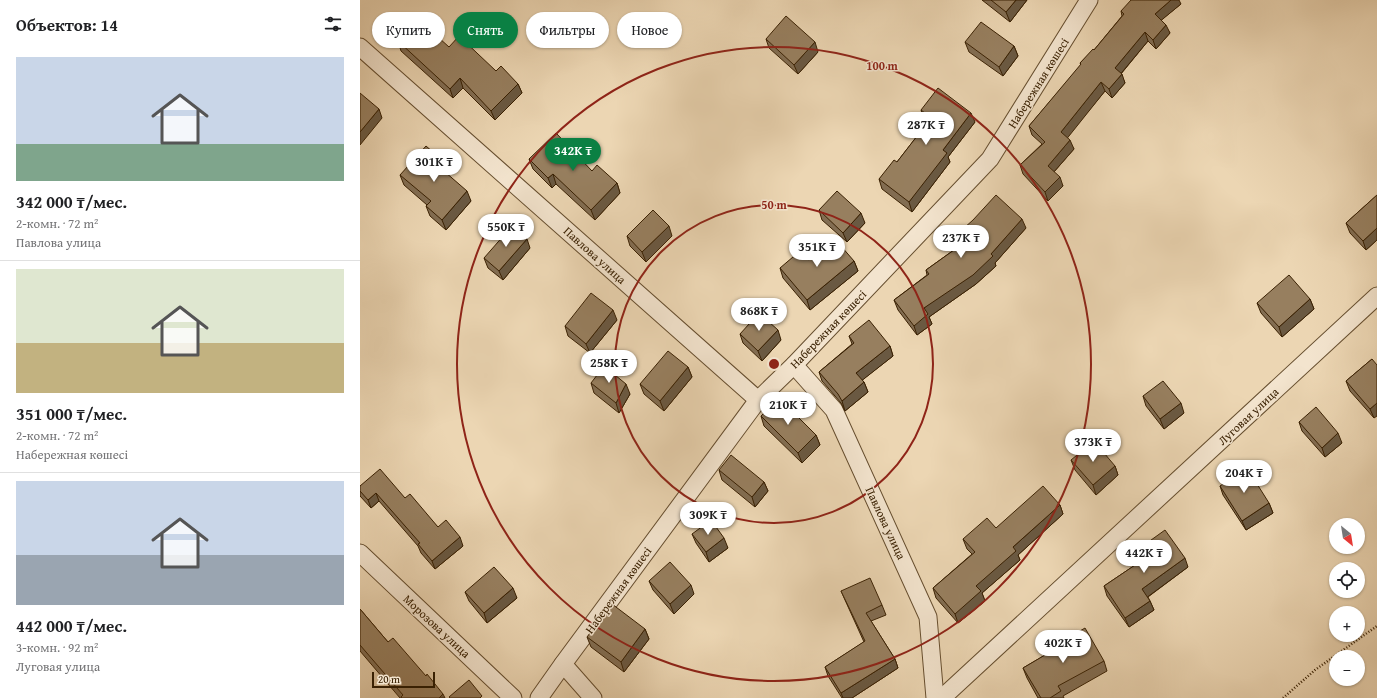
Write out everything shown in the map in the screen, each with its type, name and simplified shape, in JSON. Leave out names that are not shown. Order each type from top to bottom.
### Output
[{"type":"street","name":"Набережная көшесі","points":[[540,698],[563,664],[758,400],[794,366],[990,158],[1089,0]]},
{"type":"street","name":"Павлова улица","points":[[360,46],[758,400]]},
{"type":"street","name":"Луговая улица","points":[[942,698],[1377,296]]},
{"type":"street","name":"Павлова улица","points":[[794,366],[834,410],[928,616],[935,698]]},
{"type":"street","name":"Морозова улица","points":[[360,553],[513,698]]},
{"type":"street","points":[[563,664],[593,698]]},
{"type":"path","points":[[1283,698],[1314,670],[1377,626]]},
{"type":"building","points":[[991,0],[1016,0],[1006,12]]},
{"type":"building","points":[[1131,0],[1171,0],[1155,14],[1166,25],[1153,40],[1145,32],[1115,68],[1122,74],[1109,89],[1101,82],[1061,132],[1070,140],[1048,166],[1060,177],[1045,192],[1020,165],[1045,142],[1029,126],[1081,64],[1080,63],[1093,49],[1094,50],[1124,14],[1121,11]]},
{"type":"building","points":[[786,16],[815,42],[794,65],[766,39]]},
{"type":"building","points":[[981,22],[1014,46],[999,67],[965,42]]},
{"type":"building","points":[[445,43],[449,47],[453,43],[453,48],[472,48],[496,71],[501,66],[518,84],[491,111],[460,78],[450,89],[406,48],[445,48]]},
{"type":"building","points":[[938,88],[971,113],[943,150],[947,153],[909,202],[879,179],[894,160],[897,162],[931,118],[921,110]]},
{"type":"building","points":[[360,93],[379,109],[360,132]]},
{"type":"building","points":[[556,133],[592,171],[597,165],[617,183],[591,210],[553,174],[548,178],[529,159]]},
{"type":"building","points":[[426,146],[442,160],[437,165],[467,191],[442,220],[426,206],[431,201],[400,175]]},
{"type":"building","points":[[837,191],[861,213],[843,233],[819,210]]},
{"type":"building","points":[[996,195],[1022,219],[991,254],[993,256],[973,275],[924,308],[928,314],[914,326],[894,300],[929,274],[926,270],[961,245],[954,237],[973,220]]},
{"type":"building","points":[[1377,195],[1377,228],[1363,241],[1346,223]]},
{"type":"building","points":[[653,210],[669,226],[642,252],[627,236]]},
{"type":"building","points":[[512,226],[527,239],[499,271],[484,258]]},
{"type":"building","points":[[834,238],[854,261],[807,300],[780,268],[800,251],[808,260]]},
{"type":"building","points":[[1289,275],[1310,299],[1279,327],[1257,303]]},
{"type":"building","points":[[591,293],[613,310],[586,344],[565,326]]},
{"type":"building","points":[[759,313],[778,330],[758,351],[740,334]]},
{"type":"building","points":[[869,320],[890,346],[856,373],[864,382],[842,401],[838,394],[819,372],[854,343],[849,336]]},
{"type":"building","points":[[668,351],[688,367],[660,401],[640,384]]},
{"type":"building","points":[[1372,359],[1377,365],[1377,403],[1370,409],[1346,381]]},
{"type":"building","points":[[604,366],[626,384],[616,403],[591,383]]},
{"type":"building","points":[[1163,381],[1181,403],[1160,419],[1143,396]]},
{"type":"building","points":[[779,398],[816,435],[798,453],[761,416]]},
{"type":"building","points":[[1316,407],[1338,433],[1322,448],[1299,422]]},
{"type":"building","points":[[1094,441],[1115,466],[1093,485],[1071,460]]},
{"type":"building","points":[[731,455],[764,482],[752,497],[719,470]]},
{"type":"building","points":[[1247,468],[1269,503],[1242,521],[1220,486]]},
{"type":"building","points":[[380,469],[405,498],[410,494],[438,527],[446,520],[460,537],[432,561],[418,544],[420,543],[376,493],[368,500],[360,491],[360,486]]},
{"type":"building","points":[[1043,486],[1060,505],[1013,547],[1016,551],[976,586],[981,591],[955,614],[933,588],[975,552],[963,539],[987,518],[996,528]]},
{"type":"building","points":[[711,520],[724,538],[706,552],[692,534]]},
{"type":"building","points":[[1165,530],[1185,558],[1142,589],[1150,601],[1125,618],[1104,586],[1147,557],[1140,548]]},
{"type":"building","points":[[670,562],[691,585],[670,604],[649,581]]},
{"type":"building","points":[[494,567],[513,588],[484,613],[465,592]]},
{"type":"building","points":[[870,578],[882,605],[866,613],[895,659],[841,693],[825,667],[865,641],[841,591]]},
{"type":"building","points":[[612,604],[645,629],[621,662],[587,637]]},
{"type":"building","points":[[360,609],[388,642],[393,638],[426,676],[427,674],[443,694],[439,698],[401,697],[403,695],[360,645]]},
{"type":"building","points":[[1085,628],[1104,661],[1058,686],[1061,691],[1050,698],[1041,698],[1023,668],[1062,645],[1061,642]]},
{"type":"building","points":[[469,680],[482,696],[480,698],[449,697]]}]
